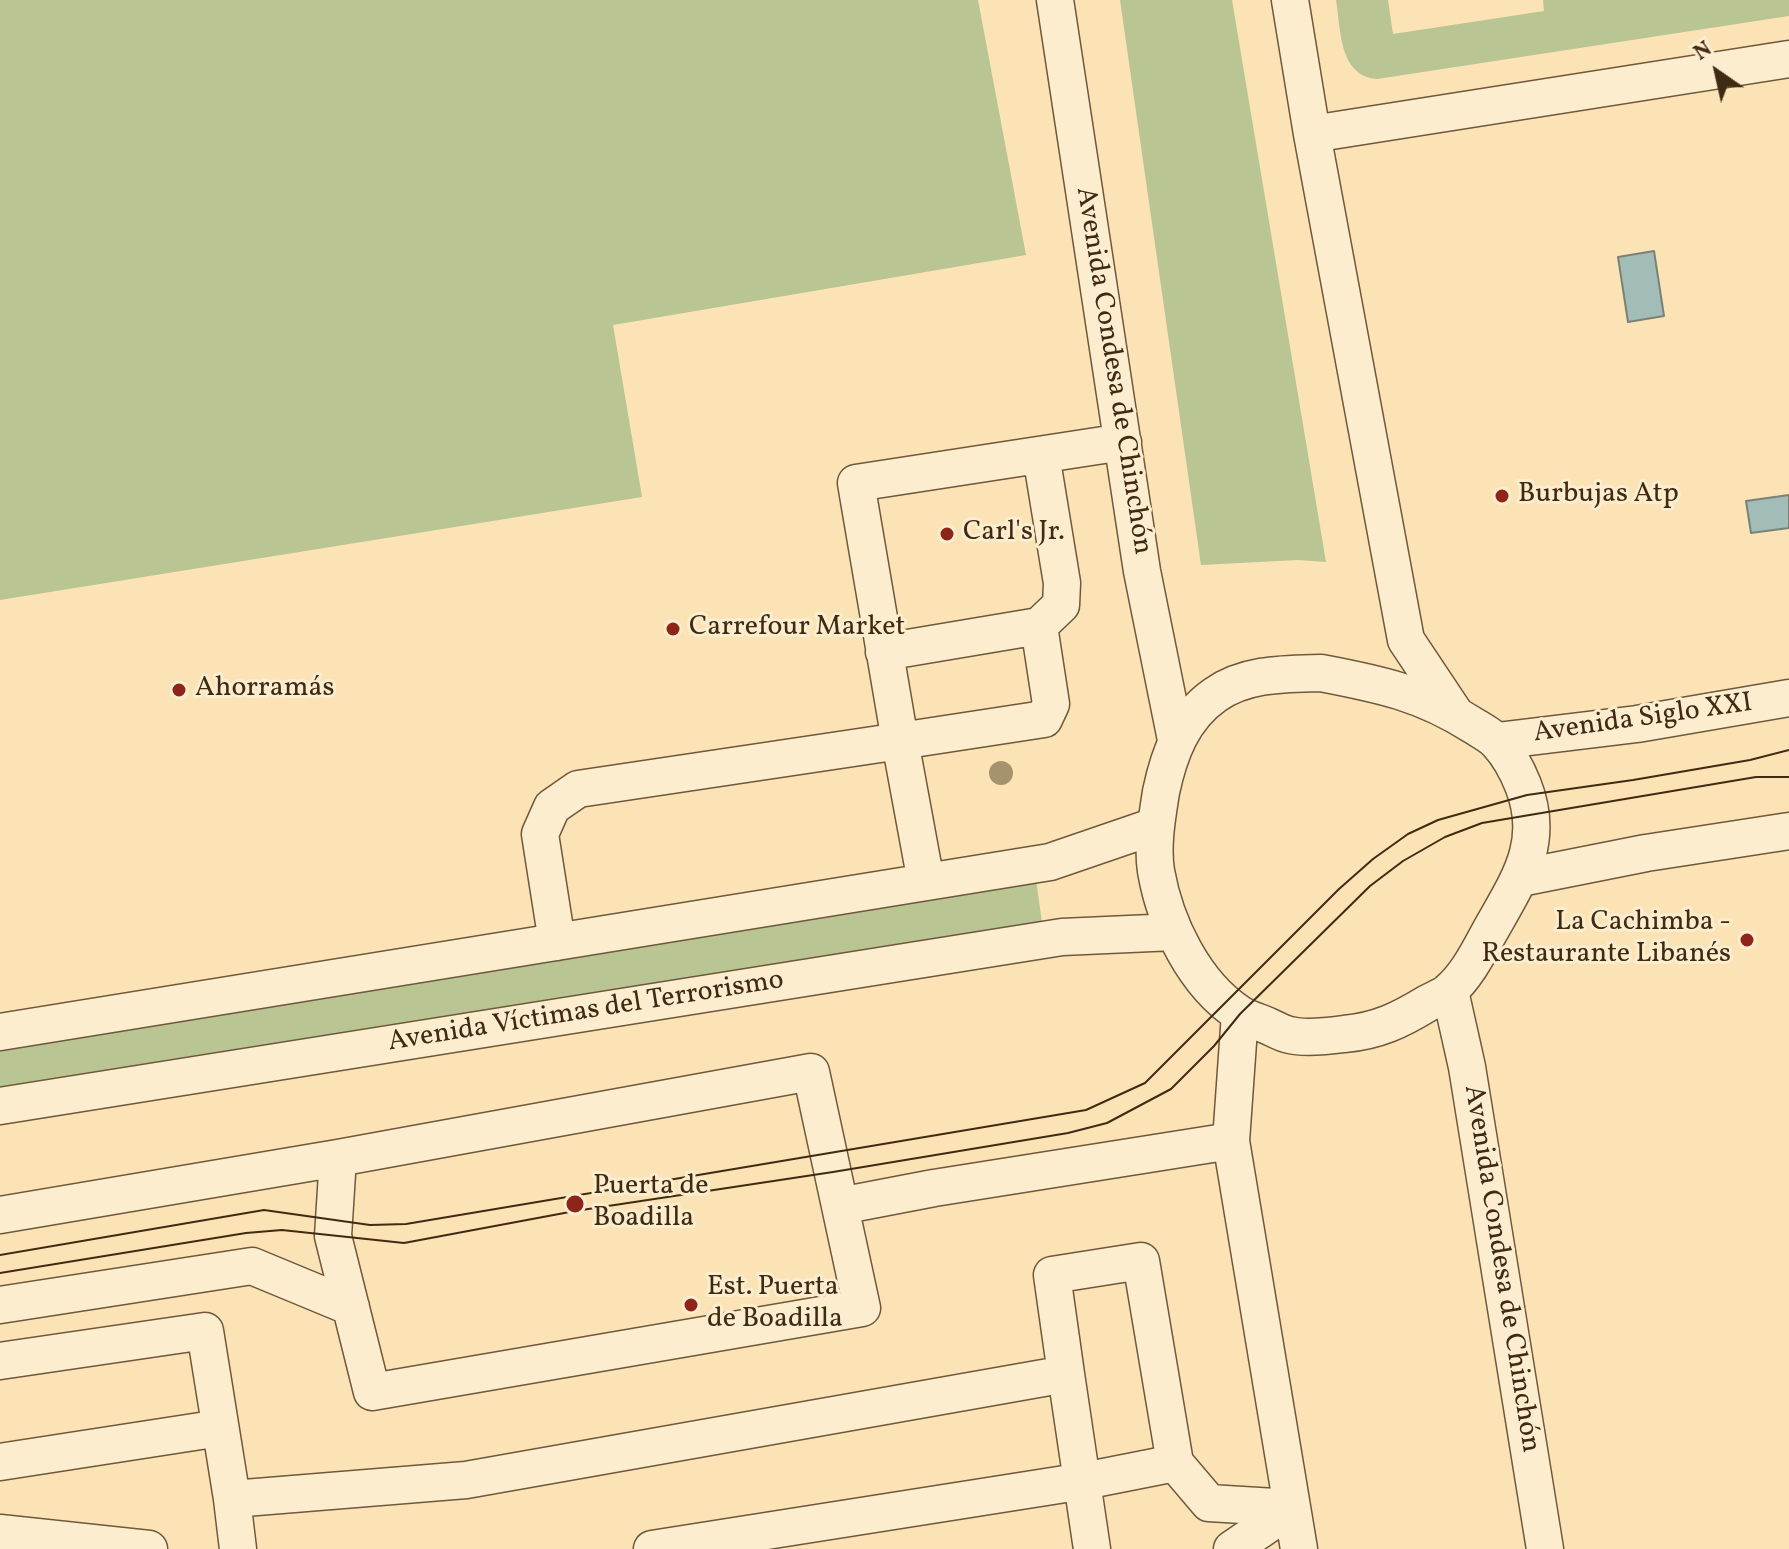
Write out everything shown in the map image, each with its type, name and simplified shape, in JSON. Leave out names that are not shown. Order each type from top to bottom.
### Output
[{"type":"street","name":"Avenida Condesa de Chinchón","points":[[1055,0],[1144,583],[1176,740]]},
{"type":"street","points":[[1290,0],[1406,640],[1455,713]]},
{"type":"street","points":[[1312,134],[1789,59]]},
{"type":"street","points":[[926,882],[856,483],[1123,442]]},
{"type":"street","points":[[884,652],[1039,626],[1061,605],[1062,583],[1041,455]]},
{"type":"street","points":[[557,942],[540,834],[552,807],[578,789],[1044,719],[1051,704],[1039,626]]},
{"type":"street","points":[[1321,673],[1412,693],[1455,713],[1497,741],[1516,767],[1532,815],[1532,845],[1520,878],[1473,962],[1450,991],[1392,1024],[1346,1034],[1291,1036],[1240,1014],[1211,987],[1174,932],[1156,869],[1155,826],[1165,775],[1176,740],[1195,713],[1215,695],[1235,684],[1275,674],[1321,673]]},
{"type":"street","name":"Avenida Siglo XXI","points":[[1497,741],[1637,724],[1789,698]]},
{"type":"street","points":[[0,1032],[1050,862],[1155,826]]},
{"type":"street","points":[[1520,878],[1646,853],[1789,831]]},
{"type":"street","name":"Avenida Víctimas del Terrorismo","points":[[0,1106],[1062,937],[1174,932]]},
{"type":"street","name":"Avenida Condesa de Chinchón","points":[[1450,991],[1467,1067],[1545,1549]]},
{"type":"street","points":[[1240,1014],[1231,1141],[1299,1549]]},
{"type":"street","points":[[0,1215],[338,1158],[811,1072],[862,1308],[372,1392],[333,1236],[338,1158]]},
{"type":"street","points":[[840,1206],[1231,1141]]},
{"type":"street","points":[[1092,1549],[1052,1275],[1141,1261],[1175,1463],[1209,1503],[1292,1508]]},
{"type":"street","points":[[0,1305],[252,1266],[351,1307]]},
{"type":"street","points":[[0,1361],[205,1331],[238,1549]]},
{"type":"street","points":[[232,1499],[466,1480],[1066,1374]]},
{"type":"street","points":[[0,1462],[220,1428]]},
{"type":"street","points":[[652,1549],[1084,1481],[1175,1463]]},
{"type":"street","points":[[1232,1549],[1292,1508]]},
{"type":"street","points":[[0,1533],[149,1549]]},
{"type":"green space","points":[[0,0],[978,0],[1026,255],[613,325],[642,497],[0,600]]},
{"type":"green space","points":[[1120,0],[1232,0],[1326,562],[1298,560],[1201,565]]},
{"type":"green space","points":[[1336,0],[1388,0],[1393,34],[1544,11],[1543,0],[1789,0],[1789,16],[1377,79],[1355,70],[1349,61],[1341,37]]},
{"type":"green space","points":[[1036,879],[1042,923],[0,1089],[0,1048]]},
{"type":"water","points":[[1654,251],[1664,316],[1628,322],[1618,257]]},
{"type":"water","points":[[1789,495],[1789,528],[1751,533],[1746,501]]},
{"type":"tram line","points":[[0,1255],[264,1210],[370,1225],[406,1224],[1086,1110],[1145,1083],[1339,889],[1408,834],[1438,820],[1527,795],[1750,760],[1789,750]]},
{"type":"tram line","points":[[0,1273],[246,1233],[282,1230],[404,1243],[575,1211],[1068,1133],[1107,1123],[1171,1089],[1214,1046],[1240,1014],[1370,886],[1403,861],[1445,837],[1482,823],[1756,777],[1789,777]]},
{"type":"place","name":"Burbujas Atp","points":[[1502,496]]},
{"type":"place","name":"Carl's Jr.","points":[[947,534]]},
{"type":"place","name":"Carrefour Market","points":[[673,629]]},
{"type":"place","name":"Ahorramás","points":[[179,690]]},
{"type":"place","name":"La Cachimba - Restaurante Libanés","points":[[1747,940]]},
{"type":"place","name":"Puerta de Boadilla","points":[[575,1204]]},
{"type":"place","name":"Est. Puerta de Boadilla","points":[[691,1305]]}]
